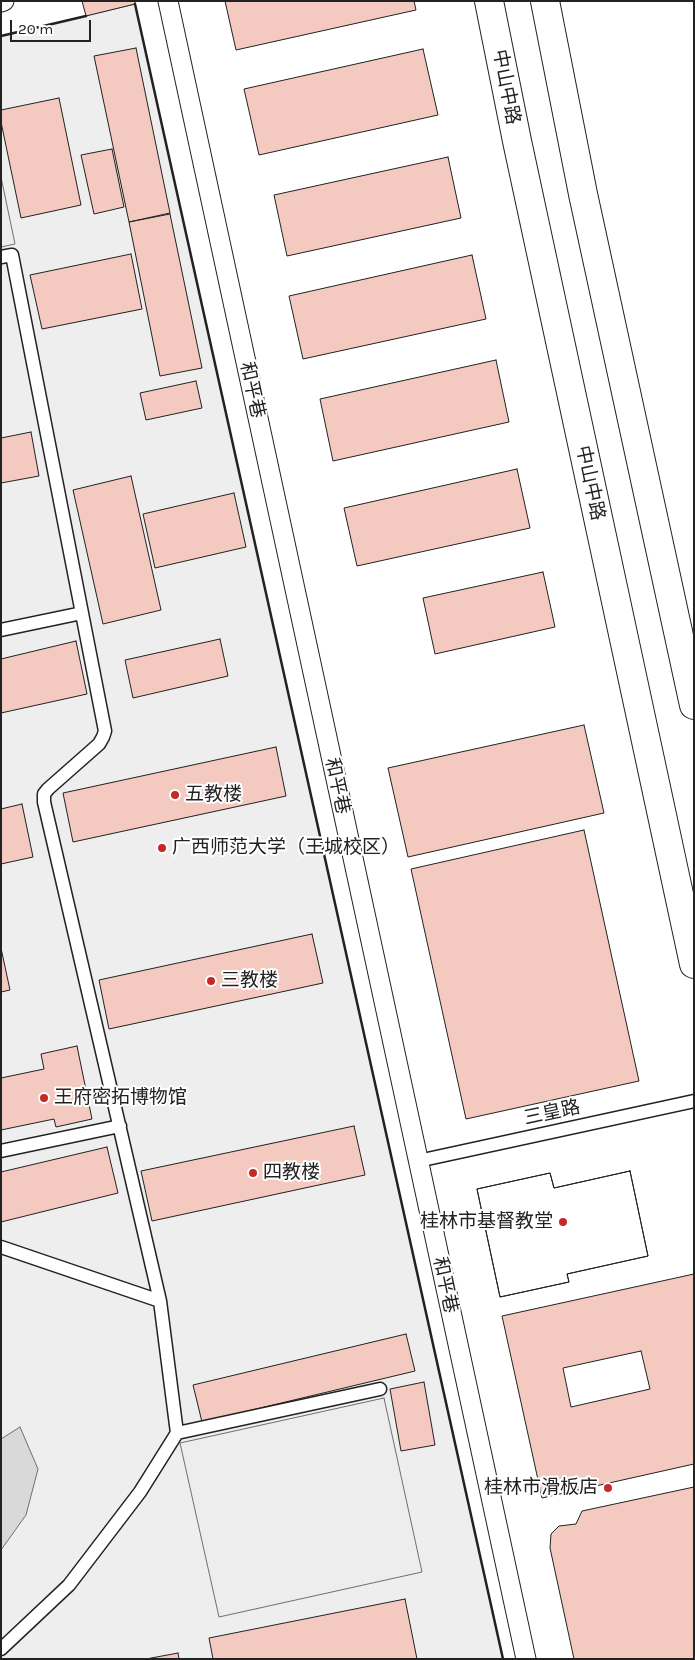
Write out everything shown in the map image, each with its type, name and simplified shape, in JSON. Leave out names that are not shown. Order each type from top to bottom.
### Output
[{"type":"highway","name":"中山中路","points":[[489,1],[517,141],[694,964]]},
{"type":"highway","points":[[545,1],[583,194],[694,705]]},
{"type":"street","name":"和平巷","points":[[168,1],[526,1659]]},
{"type":"lane","points":[[1,257],[12,255],[105,734],[99,744],[48,789],[44,796],[160,1301],[177,1433],[140,1492],[69,1585],[1,1649]]},
{"type":"lane","points":[[1,630],[82,614]]},
{"type":"lane","name":"三皇路","points":[[418,1162],[694,1101]]},
{"type":"lane","points":[[1,1151],[120,1126]]},
{"type":"lane","points":[[1,1247],[160,1301]]},
{"type":"lane","points":[[177,1433],[380,1389]]},
{"type":"shaded area","name":"广西师范大学（王城校区）","points":[[135,4],[503,1659],[1,1659],[1,36]]},
{"type":"shaded area","points":[[1,177],[15,244],[1,247]]},
{"type":"shaded area","points":[[384,1398],[422,1572],[219,1617],[180,1443]]},
{"type":"shaded area","points":[[20,1427],[38,1469],[26,1515],[1,1550],[1,1439]]},
{"type":"building","points":[[82,1],[135,1],[135,4],[86,16]]},
{"type":"building","points":[[225,1],[414,1],[416,10],[236,50]]},
{"type":"building","points":[[136,48],[170,213],[129,222],[94,56]]},
{"type":"building","points":[[423,49],[438,115],[259,155],[244,89]]},
{"type":"building","points":[[59,98],[81,205],[21,218],[1,122],[1,110]]},
{"type":"building","points":[[112,149],[124,207],[94,214],[81,155]]},
{"type":"building","points":[[448,157],[461,218],[287,256],[274,195]]},
{"type":"building","points":[[170,214],[202,368],[160,376],[129,222]]},
{"type":"building","points":[[131,254],[142,309],[42,329],[30,275]]},
{"type":"building","points":[[472,255],[486,319],[303,359],[289,296]]},
{"type":"building","points":[[496,360],[509,422],[333,461],[320,399]]},
{"type":"building","points":[[196,381],[202,408],[146,420],[140,393]]},
{"type":"building","points":[[31,432],[39,476],[1,483],[1,438]]},
{"type":"building","points":[[517,469],[530,528],[357,566],[344,508]]},
{"type":"building","points":[[131,476],[161,610],[103,624],[73,490]]},
{"type":"building","points":[[234,493],[246,547],[155,568],[143,514]]},
{"type":"building","points":[[543,572],[555,627],[435,654],[423,598]]},
{"type":"building","points":[[220,639],[228,676],[133,698],[125,660]]},
{"type":"building","points":[[76,641],[87,694],[1,713],[1,659]]},
{"type":"building","points":[[584,725],[604,813],[408,857],[388,768]]},
{"type":"building","name":"五教楼","points":[[276,747],[286,796],[73,842],[63,793]]},
{"type":"building","points":[[22,804],[33,857],[1,864],[1,809]]},
{"type":"building","points":[[584,830],[639,1081],[466,1119],[411,869]]},
{"type":"building","name":"三教楼","points":[[312,934],[323,983],[109,1029],[99,980]]},
{"type":"building","points":[[1,948],[10,990],[1,992]]},
{"type":"building","name":"王府密拓博物馆","points":[[77,1046],[92,1119],[56,1127],[54,1119],[1,1130],[1,1078],[44,1069],[41,1054]]},
{"type":"building","name":"四教楼","points":[[354,1126],[365,1175],[152,1221],[141,1171]]},
{"type":"building","points":[[107,1147],[118,1193],[1,1222],[1,1172]]},
{"type":"building","name":"桂林市基督教堂","points":[[630,1171],[648,1256],[567,1274],[569,1282],[500,1297],[477,1189],[550,1173],[554,1188]]},
{"type":"building","name":"桂林市基督教堂","points":[[630,1171],[648,1256],[567,1274],[569,1282],[500,1297],[477,1189],[550,1173],[554,1188]]},
{"type":"building","points":[[694,1274],[694,1464],[542,1498],[502,1316]],"holes":[[[641,1351],[650,1389],[571,1407],[563,1368]]]},
{"type":"building","points":[[406,1334],[415,1371],[202,1422],[193,1385]]},
{"type":"building","points":[[424,1382],[435,1445],[401,1451],[390,1389]]},
{"type":"building","points":[[694,1487],[694,1659],[574,1659],[550,1548],[551,1534],[559,1526],[576,1524],[582,1511]]},
{"type":"building","points":[[405,1599],[417,1659],[213,1659],[209,1638]]},
{"type":"building","points":[[178,1653],[179,1659],[146,1659]]},
{"type":"wall","points":[[135,4],[503,1659]]},
{"type":"wall","points":[[1,36],[86,16]]},
{"type":"place","name":"五教楼","points":[[175,795]]},
{"type":"place","name":"广西师范大学（王城校区）","points":[[162,848]]},
{"type":"place","name":"三教楼","points":[[211,981]]},
{"type":"place","name":"王府密拓博物馆","points":[[44,1098]]},
{"type":"place","name":"四教楼","points":[[253,1173]]},
{"type":"place","name":"桂林市基督教堂","points":[[563,1222]]},
{"type":"place","name":"桂林市滑板店","points":[[608,1488]]}]
